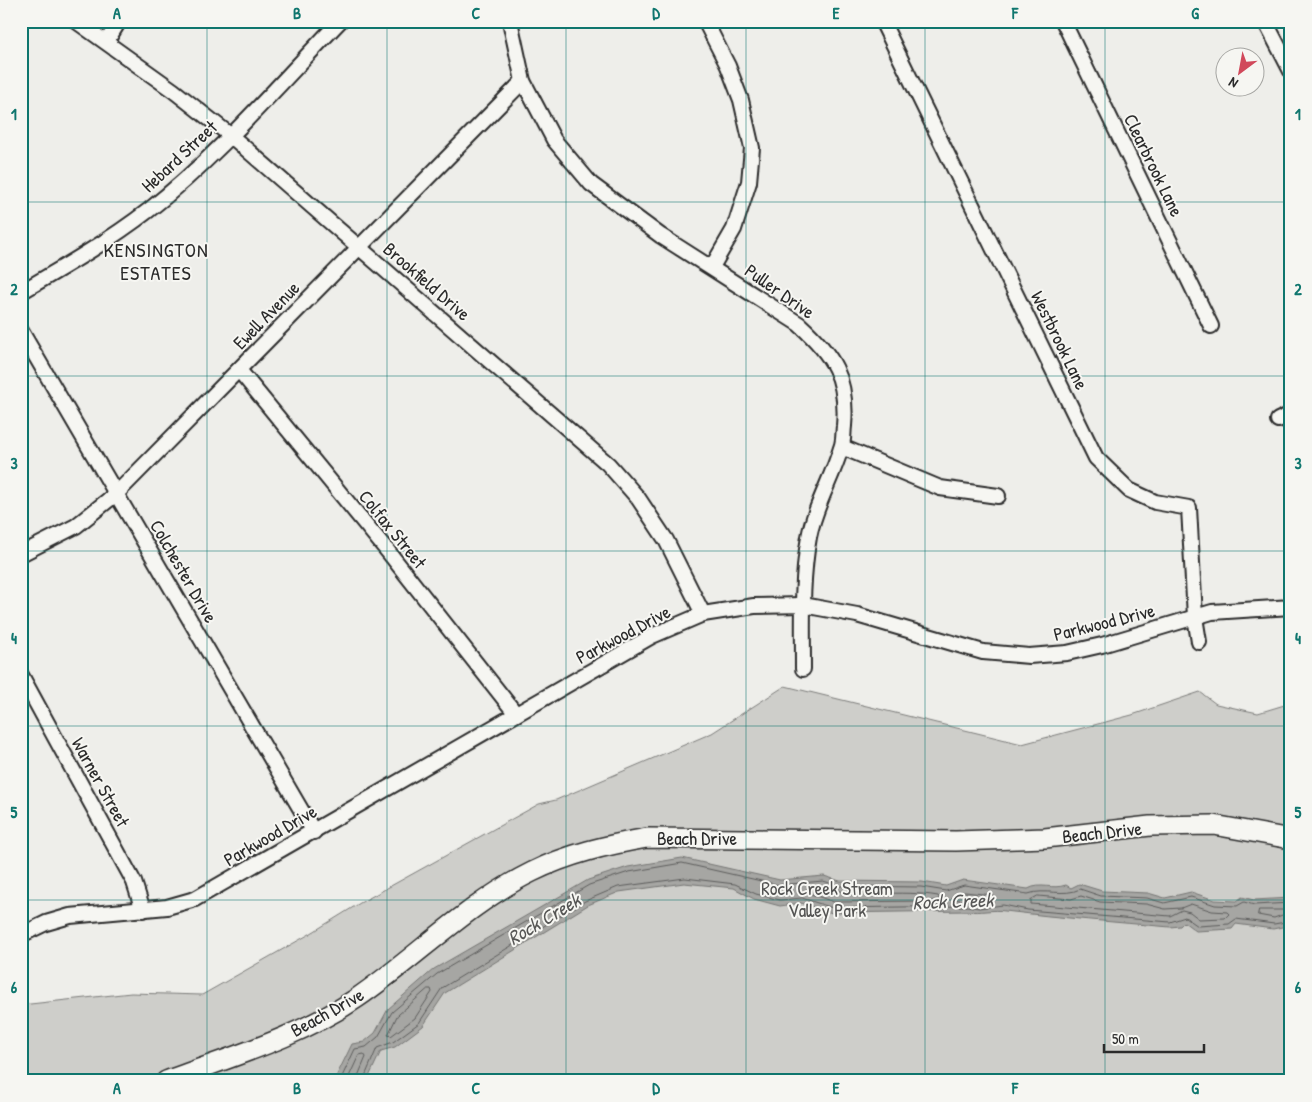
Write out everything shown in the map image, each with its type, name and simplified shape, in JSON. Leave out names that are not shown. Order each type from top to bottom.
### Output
[{"type":"street","name":"Brookfield Drive","points":[[76,21],[107,41],[230,135],[608,464],[638,498],[666,540],[703,614]]},
{"type":"street","points":[[107,41],[119,21]]},
{"type":"street","name":"Hebard Street","points":[[21,292],[64,267],[148,211],[184,180],[230,135],[340,21]]},
{"type":"street","name":"Puller Drive","points":[[510,21],[523,81],[554,140],[591,184],[661,236],[799,324],[816,340],[836,366],[846,401],[842,447],[820,498],[809,534],[803,572],[803,669]]},
{"type":"street","points":[[705,21],[728,66],[741,100],[752,148],[750,182],[734,229],[712,267]]},
{"type":"street","name":"Westbrook Lane","points":[[882,21],[1096,458],[1129,490],[1155,502],[1189,508],[1195,617],[1199,642]]},
{"type":"street","name":"Clearbrook Lane","points":[[1063,21],[1211,326]]},
{"type":"street","points":[[1264,21],[1291,71]]},
{"type":"street","name":"Ewell Avenue","points":[[21,554],[76,526],[117,493],[523,81]]},
{"type":"street","name":"Colchester Drive","points":[[21,331],[314,832]]},
{"type":"street","name":"Colfax Street","points":[[239,370],[390,554],[516,714]]},
{"type":"street","points":[[842,447],[940,488],[998,496]]},
{"type":"street","name":"Parkwood Drive","points":[[21,935],[46,923],[70,916],[166,907],[195,899],[652,636],[703,614],[754,606],[803,605],[857,615],[983,652],[1029,656],[1084,649],[1212,612],[1291,607]]},
{"type":"street","name":"Warner Street","points":[[21,675],[134,882],[143,910]]},
{"type":"street","name":"Beach Drive","points":[[166,1081],[304,1028],[356,999],[480,903],[522,878],[565,858],[607,845],[648,838],[739,837],[956,841],[1035,838],[1150,826],[1214,826],[1291,839]]},
{"type":"green space","name":"Rock Creek Stream Valley Park","points":[[785,686],[1022,744],[1132,715],[1200,692],[1216,704],[1258,713],[1291,703],[1291,1081],[21,1081],[21,1005],[131,993],[202,995],[360,903],[539,804],[556,800],[712,733]]},
{"type":"water","name":"Rock Creek","points":[[682,858],[780,880],[824,876],[840,881],[922,882],[946,886],[963,880],[1028,889],[1037,886],[1056,887],[1066,885],[1071,888],[1079,884],[1102,891],[1148,893],[1165,898],[1191,892],[1215,900],[1237,901],[1242,897],[1254,900],[1291,898],[1291,925],[1273,929],[1236,924],[1232,929],[1196,931],[1184,922],[1180,926],[1170,927],[1000,911],[832,913],[801,903],[780,906],[754,899],[734,888],[684,883],[619,892],[588,905],[445,993],[423,1026],[395,1047],[381,1051],[367,1081],[334,1081],[352,1044],[364,1042],[375,1033],[388,1009],[434,969],[588,880],[628,867]]},
{"type":"district","name":"KENSINGTON ESTATES","points":[[156,262]]}]
